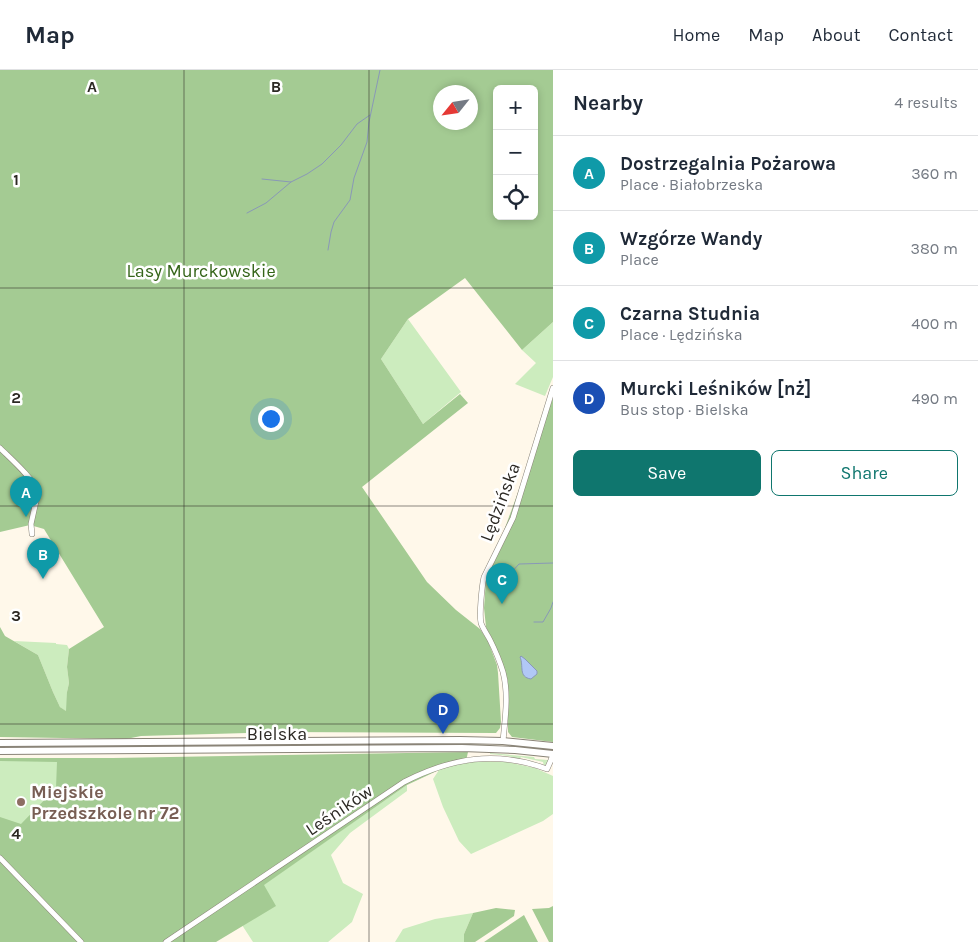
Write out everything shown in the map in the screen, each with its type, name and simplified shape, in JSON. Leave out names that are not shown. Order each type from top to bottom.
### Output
[{"type":"main road","name":"Bielska","points":[[0,743],[426,740],[503,742],[553,746]]},
{"type":"main road","name":"Bielska","points":[[0,751],[462,748],[553,754]]},
{"type":"street","name":"Lędzińska","points":[[503,742],[506,687],[494,649],[481,624],[482,585],[484,577],[513,518],[553,388]]},
{"type":"street","points":[[0,448],[31,479],[38,492],[31,524],[32,534]]},
{"type":"street","name":"Leśników","points":[[166,942],[404,782],[422,773],[440,766],[472,759],[509,760],[546,769],[553,754]]},
{"type":"street","points":[[0,858],[81,942]]},
{"type":"green space","name":"Lasy Murckowskie","points":[[0,70],[553,70],[553,322],[522,350],[465,278],[408,319],[381,359],[423,424],[460,394],[468,403],[362,487],[427,582],[456,610],[480,629],[488,641],[498,673],[501,722],[500,728],[496,733],[282,732],[141,736],[126,739],[0,737],[0,627],[5,636],[38,655],[60,707],[66,711],[69,683],[67,667],[69,649],[104,627],[44,529],[30,525],[0,532]]},
{"type":"green space","points":[[408,319],[461,392],[423,424],[381,359]]},
{"type":"green space","points":[[553,322],[553,377],[545,396],[515,384],[536,363],[522,350]]},
{"type":"green space","points":[[553,398],[553,742],[512,737],[508,732],[508,681],[486,627],[484,608],[486,579]]},
{"type":"green space","points":[[14,641],[67,645],[69,649],[67,667],[69,683],[67,712],[60,707],[38,655]]},
{"type":"green space","points":[[468,752],[466,761],[439,770],[407,785],[264,885],[276,906],[216,942],[0,942],[0,817],[21,824],[56,788],[57,762],[0,761],[0,758]]},
{"type":"green space","points":[[490,753],[534,757],[535,759],[548,760],[548,763],[544,766],[543,762],[521,757],[519,760],[509,756]]},
{"type":"green space","points":[[0,759],[62,760],[72,809],[0,894]]},
{"type":"green space","points":[[466,761],[507,762],[535,768],[553,776],[553,814],[543,821],[471,854],[459,841],[443,807],[433,779],[439,770]]},
{"type":"green space","points":[[407,785],[407,791],[350,833],[331,855],[343,883],[363,894],[352,922],[328,942],[253,942],[242,925],[275,906],[263,885]]},
{"type":"green space","points":[[553,906],[553,942],[549,942],[532,909]]},
{"type":"green space","points":[[496,908],[515,910],[514,916],[475,942],[464,942],[464,934],[473,913]]},
{"type":"green space","points":[[473,913],[464,934],[464,942],[395,942],[403,929],[435,919]]},
{"type":"green space","points":[[524,915],[538,942],[484,942]]},
{"type":"water","points":[[521,656],[537,671],[537,674],[531,679],[523,674]]},
{"type":"waterway","points":[[328,250],[334,222],[350,200],[354,178],[367,142],[369,122],[380,70]]},
{"type":"waterway","points":[[262,179],[291,182],[307,174],[322,164],[341,145],[357,124],[370,115]]},
{"type":"waterway","points":[[247,213],[266,203],[291,182]]},
{"type":"waterway","points":[[509,575],[519,564],[553,563]]},
{"type":"waterway","points":[[534,622],[543,622],[553,602]]},
{"type":"place","name":"Dostrzegalnia Pożarowa","points":[[26,517]]},
{"type":"place","name":"Wzgórze Wandy","points":[[43,579]]},
{"type":"place","name":"Czarna Studnia","points":[[502,604]]},
{"type":"place","name":"Murcki Leśników [nż]","points":[[443,734]]},
{"type":"place","name":"Miejskie Przedszkole nr 72","points":[[21,802]]}]
